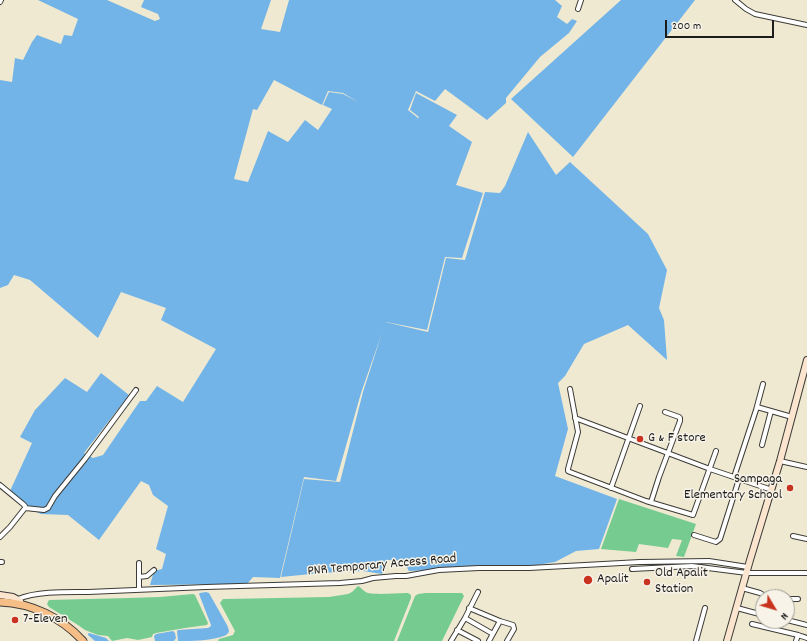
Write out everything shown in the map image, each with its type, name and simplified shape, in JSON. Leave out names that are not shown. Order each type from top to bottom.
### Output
[{"type":"highway","points":[[0,602],[19,601],[54,617],[83,641]]},
{"type":"main road","points":[[727,641],[772,490],[807,360]]},
{"type":"main road","points":[[0,595],[13,597],[19,601]]},
{"type":"street","points":[[578,9],[581,0]]},
{"type":"street","points":[[735,0],[746,10],[755,14],[807,26]]},
{"type":"street","points":[[694,535],[716,542],[720,539],[736,478],[764,384]]},
{"type":"street","points":[[570,389],[578,432],[568,471],[570,472],[651,502],[693,515],[716,451]]},
{"type":"street","points":[[25,508],[44,510],[48,508],[55,496],[85,459],[136,390]]},
{"type":"street","points":[[611,488],[640,406]]},
{"type":"street","points":[[757,407],[792,417]]},
{"type":"street","points":[[762,444],[771,411]]},
{"type":"street","points":[[651,502],[680,418],[664,412]]},
{"type":"street","points":[[575,418],[710,469],[772,490]]},
{"type":"street","points":[[780,461],[807,467]]},
{"type":"street","points":[[0,485],[23,504],[25,508]]},
{"type":"street","points":[[0,537],[25,508]]},
{"type":"street","points":[[792,536],[807,539]]},
{"type":"street","name":"PNR Temporary Access Road","points":[[19,601],[24,597],[39,594],[206,586],[340,583],[362,581],[373,578],[406,576],[439,570],[479,568],[529,568],[640,562],[708,561],[748,570]]},
{"type":"street","points":[[139,563],[139,590]]},
{"type":"street","points":[[632,569],[692,566],[807,573]]},
{"type":"street","points":[[139,576],[147,576],[154,570]]},
{"type":"street","points":[[742,588],[755,592]]},
{"type":"street","points":[[451,641],[478,592]]},
{"type":"street","points":[[469,608],[514,627],[507,641]]},
{"type":"street","points":[[696,641],[705,608]]},
{"type":"street","points":[[737,608],[755,613]]},
{"type":"street","points":[[465,618],[493,634]]},
{"type":"street","points":[[489,641],[500,621]]},
{"type":"street","points":[[795,622],[807,625]]},
{"type":"street","points":[[752,624],[807,638]]},
{"type":"street","points":[[457,630],[478,641]]},
{"type":"street","points":[[796,641],[798,635]]},
{"type":"green space","points":[[619,499],[696,524],[684,557],[676,556],[682,540],[672,539],[668,548],[639,544],[636,552],[601,549]]},
{"type":"green space","points":[[358,586],[365,592],[372,594],[408,593],[411,595],[394,641],[218,641],[219,639],[233,635],[235,631],[220,603],[223,599],[329,597],[348,594]]},
{"type":"green space","points":[[426,593],[462,593],[464,596],[442,641],[397,641],[415,596]]},
{"type":"green space","points":[[195,595],[208,623],[207,625],[156,633],[153,634],[152,637],[138,640],[127,638],[112,641],[108,636],[98,635],[85,630],[49,607],[47,604],[49,600],[160,597]]},
{"type":"water","points":[[38,0],[107,0],[155,21],[160,19],[158,14],[141,7],[144,0],[271,0],[261,29],[280,32],[289,0],[555,0],[562,6],[557,17],[567,24],[572,19],[577,21],[569,33],[540,57],[506,98],[506,103],[487,120],[445,89],[435,101],[416,91],[408,110],[418,118],[416,121],[419,117],[410,110],[416,93],[457,115],[449,126],[472,142],[456,185],[483,193],[462,258],[445,257],[427,330],[385,322],[428,332],[446,258],[465,260],[485,192],[500,193],[505,186],[528,132],[556,175],[570,162],[648,234],[667,270],[659,308],[664,320],[667,360],[628,325],[584,344],[565,376],[558,383],[568,429],[555,476],[617,499],[599,549],[576,551],[555,562],[508,570],[455,569],[409,571],[403,561],[388,560],[382,574],[363,571],[281,577],[304,479],[340,482],[363,392],[382,333],[361,393],[336,481],[304,477],[280,578],[253,577],[247,584],[150,585],[154,571],[162,569],[166,554],[156,549],[168,506],[153,495],[149,485],[141,481],[99,540],[68,515],[41,514],[24,506],[10,491],[32,443],[20,437],[35,410],[65,378],[87,392],[101,373],[129,395],[84,453],[93,458],[103,455],[140,401],[146,401],[157,386],[183,402],[216,349],[161,320],[166,308],[121,292],[98,338],[30,280],[14,275],[8,285],[0,288],[0,80],[12,82],[15,58],[23,60],[37,35],[61,44],[64,35],[72,36],[78,19]],"holes":[[[274,80],[322,105],[328,91],[343,93],[358,102],[343,94],[329,92],[323,105],[332,109],[318,130],[305,120],[288,142],[268,131],[248,182],[234,179],[253,109],[257,110]]]},
{"type":"water","points":[[621,0],[695,0],[573,157],[511,99]]},
{"type":"water","points":[[206,592],[209,593],[229,631],[223,636],[210,639],[178,641],[178,630],[208,628],[211,626],[199,594]]},
{"type":"water","points":[[173,631],[176,638],[174,641],[155,641],[154,636],[156,634]]},
{"type":"water","points":[[89,633],[106,638],[109,641],[95,641],[88,635]]},
{"type":"place","name":"G & F store","points":[[640,439]]},
{"type":"place","name":"Sampaga Elementary School","points":[[790,488]]},
{"type":"place","name":"Apalit","points":[[588,580]]},
{"type":"place","name":"Old Apalit Station","points":[[647,582]]},
{"type":"place","name":"7-Eleven","points":[[15,620]]}]
